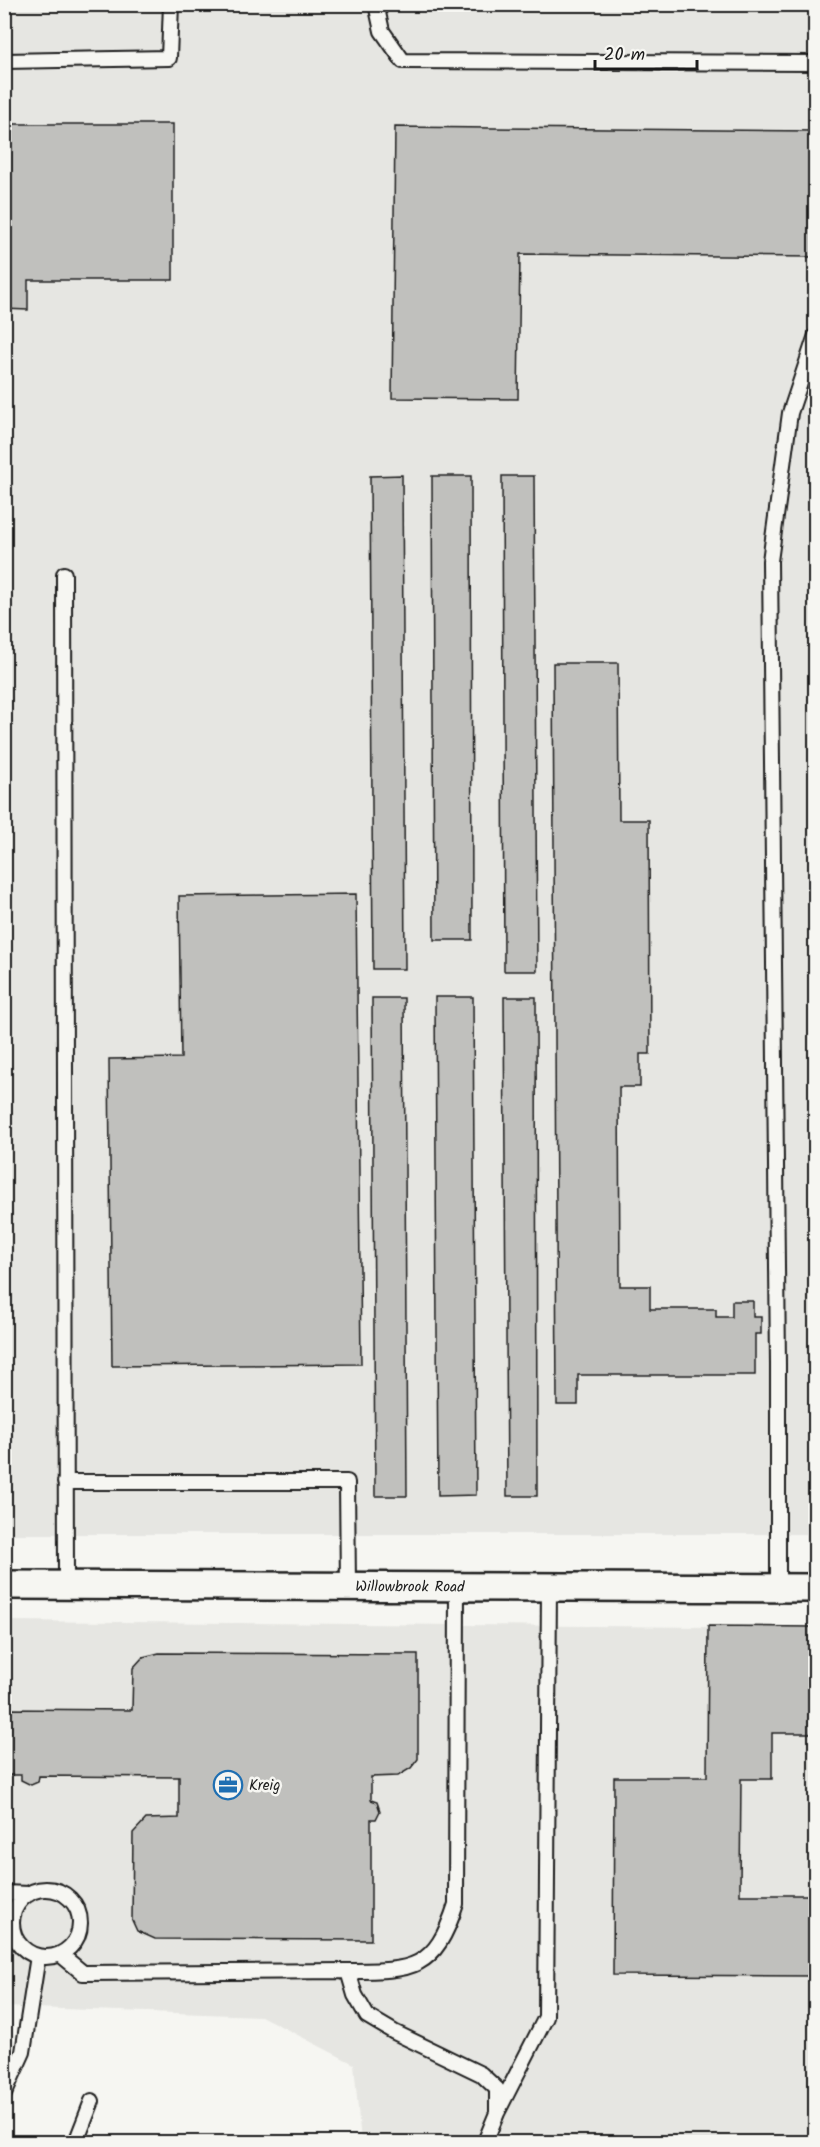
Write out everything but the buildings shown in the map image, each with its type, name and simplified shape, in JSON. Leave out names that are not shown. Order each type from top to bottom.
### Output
[{"type":"street","name":"Willowbrook Road","points":[[4,1585],[816,1588]]},
{"type":"lane","points":[[4,61],[169,58],[171,4]]},
{"type":"lane","points":[[376,4],[382,31],[403,61],[816,63]]},
{"type":"lane","points":[[778,1588],[770,561],[790,413],[816,335]]},
{"type":"lane","points":[[64,574],[66,1585]]},
{"type":"lane","points":[[65,1482],[347,1482],[348,1586]]},
{"type":"lane","points":[[60,1954],[83,1973],[386,1971],[415,1966],[434,1952],[449,1927],[456,1904],[457,1586]]},
{"type":"lane","points":[[485,2142],[497,2113],[546,2017],[549,1587]]},
{"type":"lane","points":[[4,1893],[29,1894],[39,1890],[61,1892],[76,1908],[80,1929],[69,1948],[60,1954],[38,1956],[28,1951],[14,1934],[14,1911],[29,1894]]},
{"type":"lane","points":[[4,2094],[23,2052],[38,1956]]},
{"type":"lane","points":[[348,1971],[355,1995],[368,2016],[394,2032],[481,2074],[497,2089],[497,2113]]},
{"type":"lane","points":[[76,2142],[92,2101]]},
{"type":"shaded area","points":[[5,5],[815,5],[815,1534],[5,1534]]},
{"type":"shaded area","points":[[5,1621],[815,1628],[815,2142],[361,2142],[354,2064],[261,2016],[5,2007]]},
{"type":"place","name":"Kreig","points":[[228,1785]]}]
